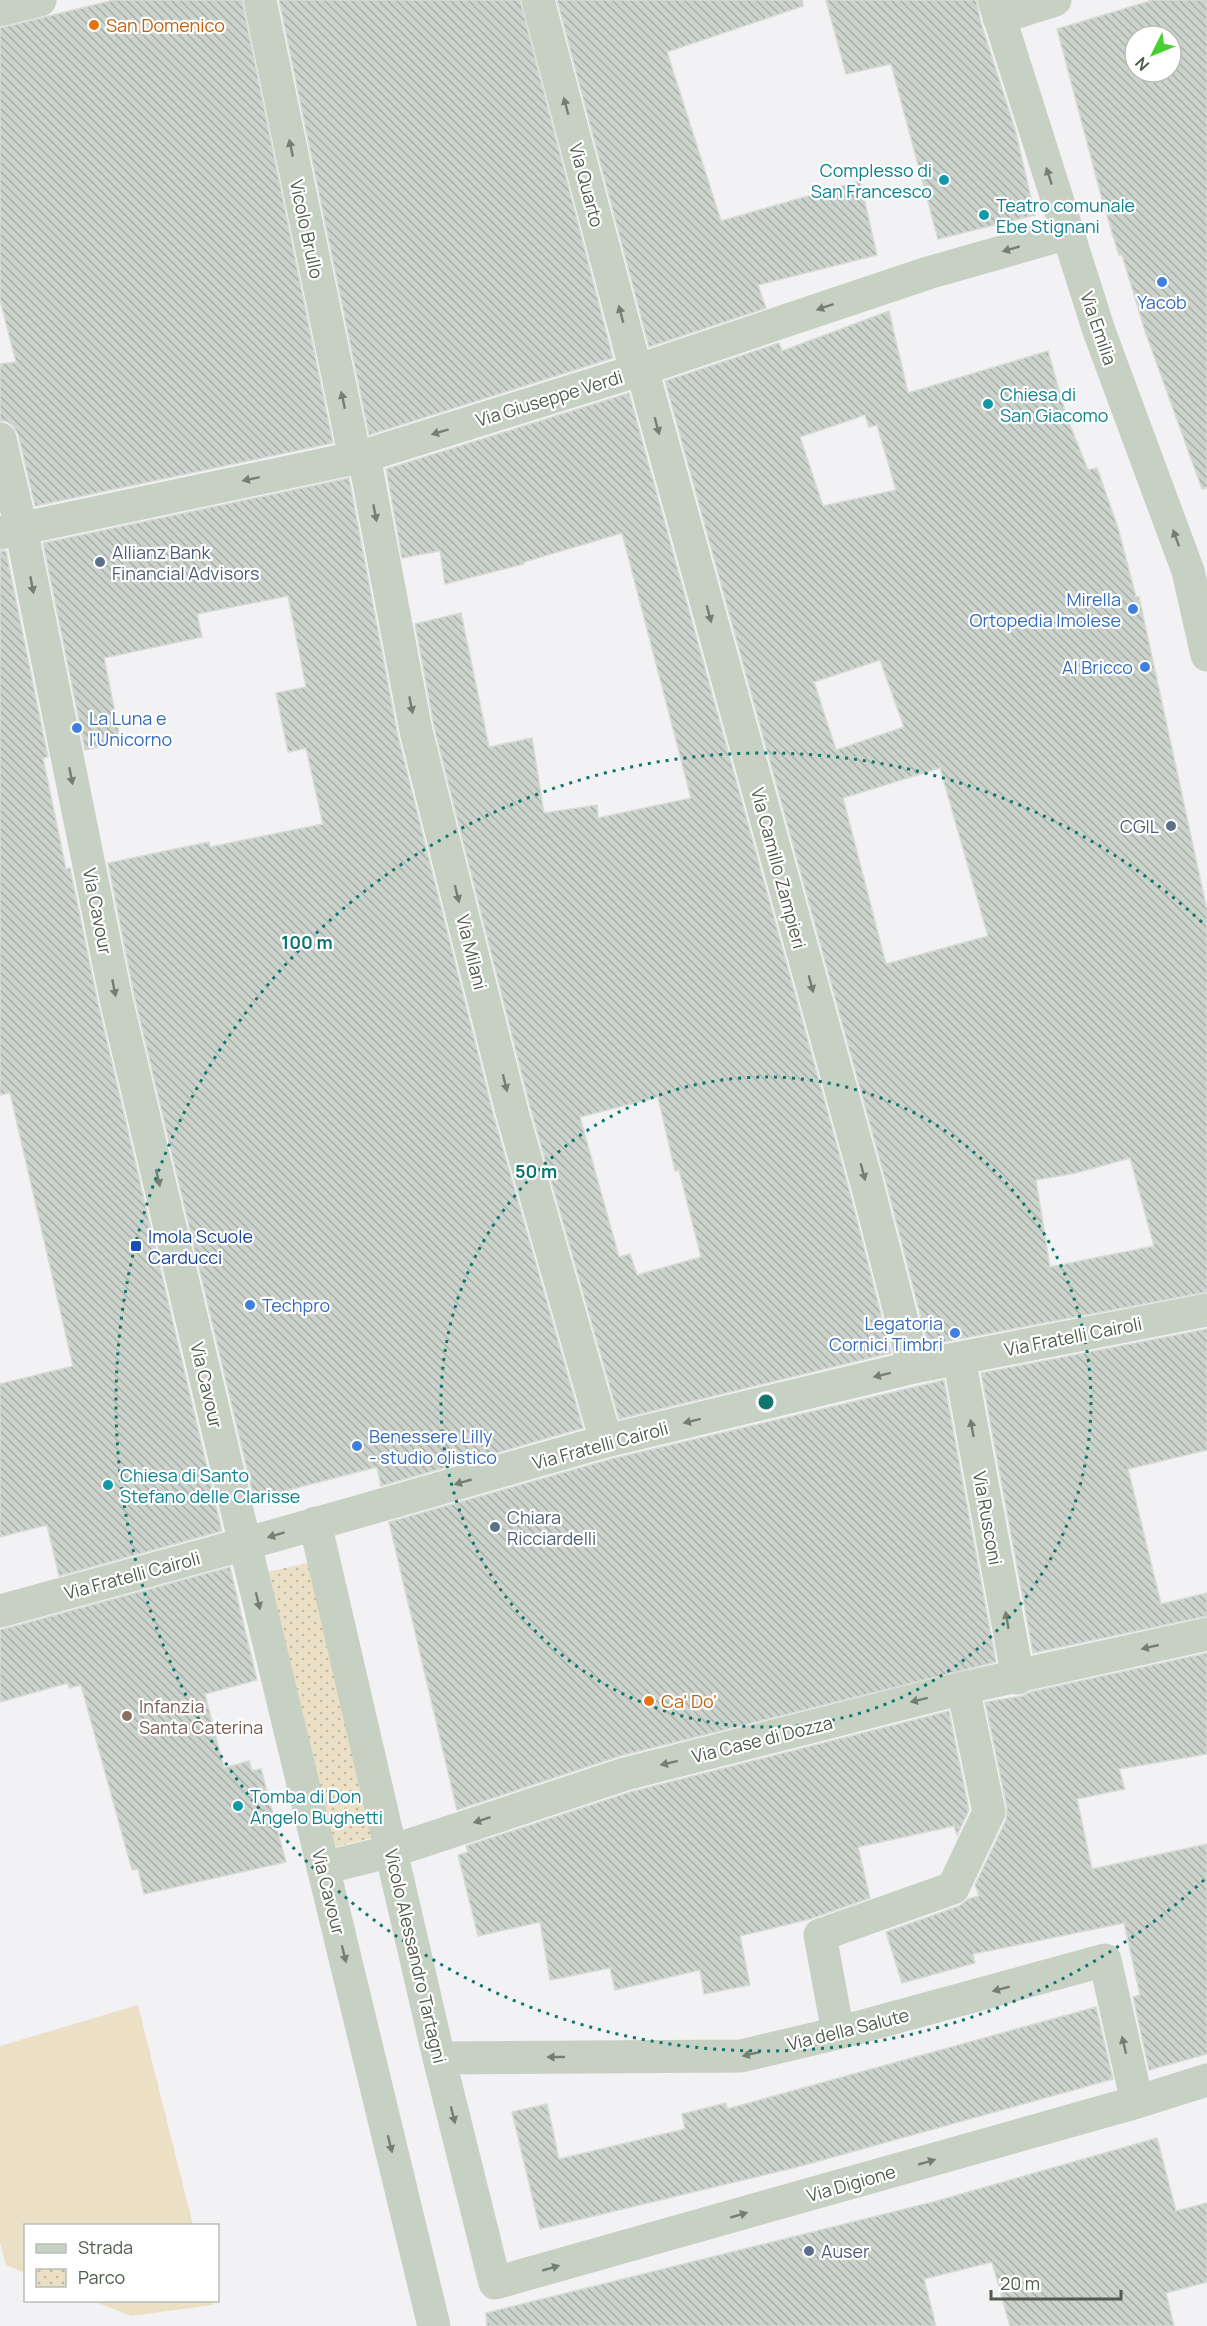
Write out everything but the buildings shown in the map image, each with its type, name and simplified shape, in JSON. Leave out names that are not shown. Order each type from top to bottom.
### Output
[{"type":"street","points":[[0,10],[40,0]]},
{"type":"street","name":"Vicolo Brullo","points":[[260,0],[359,457]]},
{"type":"street","name":"Via Quarto","points":[[538,0],[639,370]]},
{"type":"street","points":[[997,9],[1055,0]]},
{"type":"street","name":"Via Emilia","points":[[997,9],[1099,331],[1197,569],[1207,655]]},
{"type":"street","name":"Via Giuseppe Verdi","points":[[10,531],[359,457],[639,370],[928,273],[1068,233]]},
{"type":"street","name":"Via Camillo Zampieri","points":[[639,370],[867,1184],[914,1367]]},
{"type":"street","name":"Via Cavour","points":[[0,439],[10,531],[116,999],[434,2326]]},
{"type":"street","name":"Via Milani","points":[[359,457],[416,730],[512,1112],[606,1441]]},
{"type":"street","name":"Via Fratelli Cairoli","points":[[0,1611],[606,1441],[914,1367],[1207,1310]]},
{"type":"street","name":"Via Rusconi","points":[[959,1358],[1018,1678]]},
{"type":"street","name":"Vicolo Alessandro Tartagni","points":[[315,1523],[439,2058],[495,2283]]},
{"type":"street","name":"Via Case di Dozza","points":[[323,1868],[392,1851],[625,1774],[963,1688],[1018,1678],[1207,1635]]},
{"type":"street","points":[[838,2033],[820,1935],[953,1888],[989,1812],[963,1688]]},
{"type":"street","name":"Via della Salute","points":[[439,2058],[741,2056],[838,2033],[1105,1960],[1137,2102]]},
{"type":"street","name":"Via Digione","points":[[495,2283],[1137,2102],[1207,2080]]},
{"type":"green space","points":[[316,1561],[380,1836],[327,1849],[263,1573]]},
{"type":"green space","points":[[138,2005],[193,2224],[24,2224],[24,2273],[6,2265],[0,2243],[0,2046]]},
{"type":"green space","points":[[96,2302],[212,2302],[213,2305],[131,2316]]},
{"type":"place","name":"San Domenico","points":[[94,25]]},
{"type":"place","name":"Complesso di San Francesco","points":[[944,180]]},
{"type":"place","name":"Teatro comunale Ebe Stignani","points":[[984,215]]},
{"type":"place","name":"Yacob","points":[[1162,282]]},
{"type":"place","name":"Chiesa di San Giacomo","points":[[988,404]]},
{"type":"place","name":"Allianz Bank Financial Advisors","points":[[100,562]]},
{"type":"place","name":"Mirella Ortopedia Imolese","points":[[1133,609]]},
{"type":"place","name":"Al Bricco","points":[[1145,667]]},
{"type":"place","name":"La Luna e l'Unicorno","points":[[77,728]]},
{"type":"place","name":"CGIL","points":[[1171,826]]},
{"type":"place","name":"Imola Scuole Carducci","points":[[136,1246]]},
{"type":"place","name":"Techpro","points":[[250,1305]]},
{"type":"place","name":"Legatoria Cornici Timbri","points":[[955,1333]]},
{"type":"place","name":"Benessere Lilly - studio olistico","points":[[357,1446]]},
{"type":"place","name":"Chiesa di Santo Stefano delle Clarisse","points":[[108,1485]]},
{"type":"place","name":"Chiara Ricciardelli","points":[[495,1527]]},
{"type":"place","name":"Ca' Do'","points":[[649,1701]]},
{"type":"place","name":"Infanzia Santa Caterina","points":[[127,1716]]},
{"type":"place","name":"Tomba di Don Angelo Bughetti","points":[[238,1806]]},
{"type":"place","name":"Auser","points":[[809,2251]]}]
